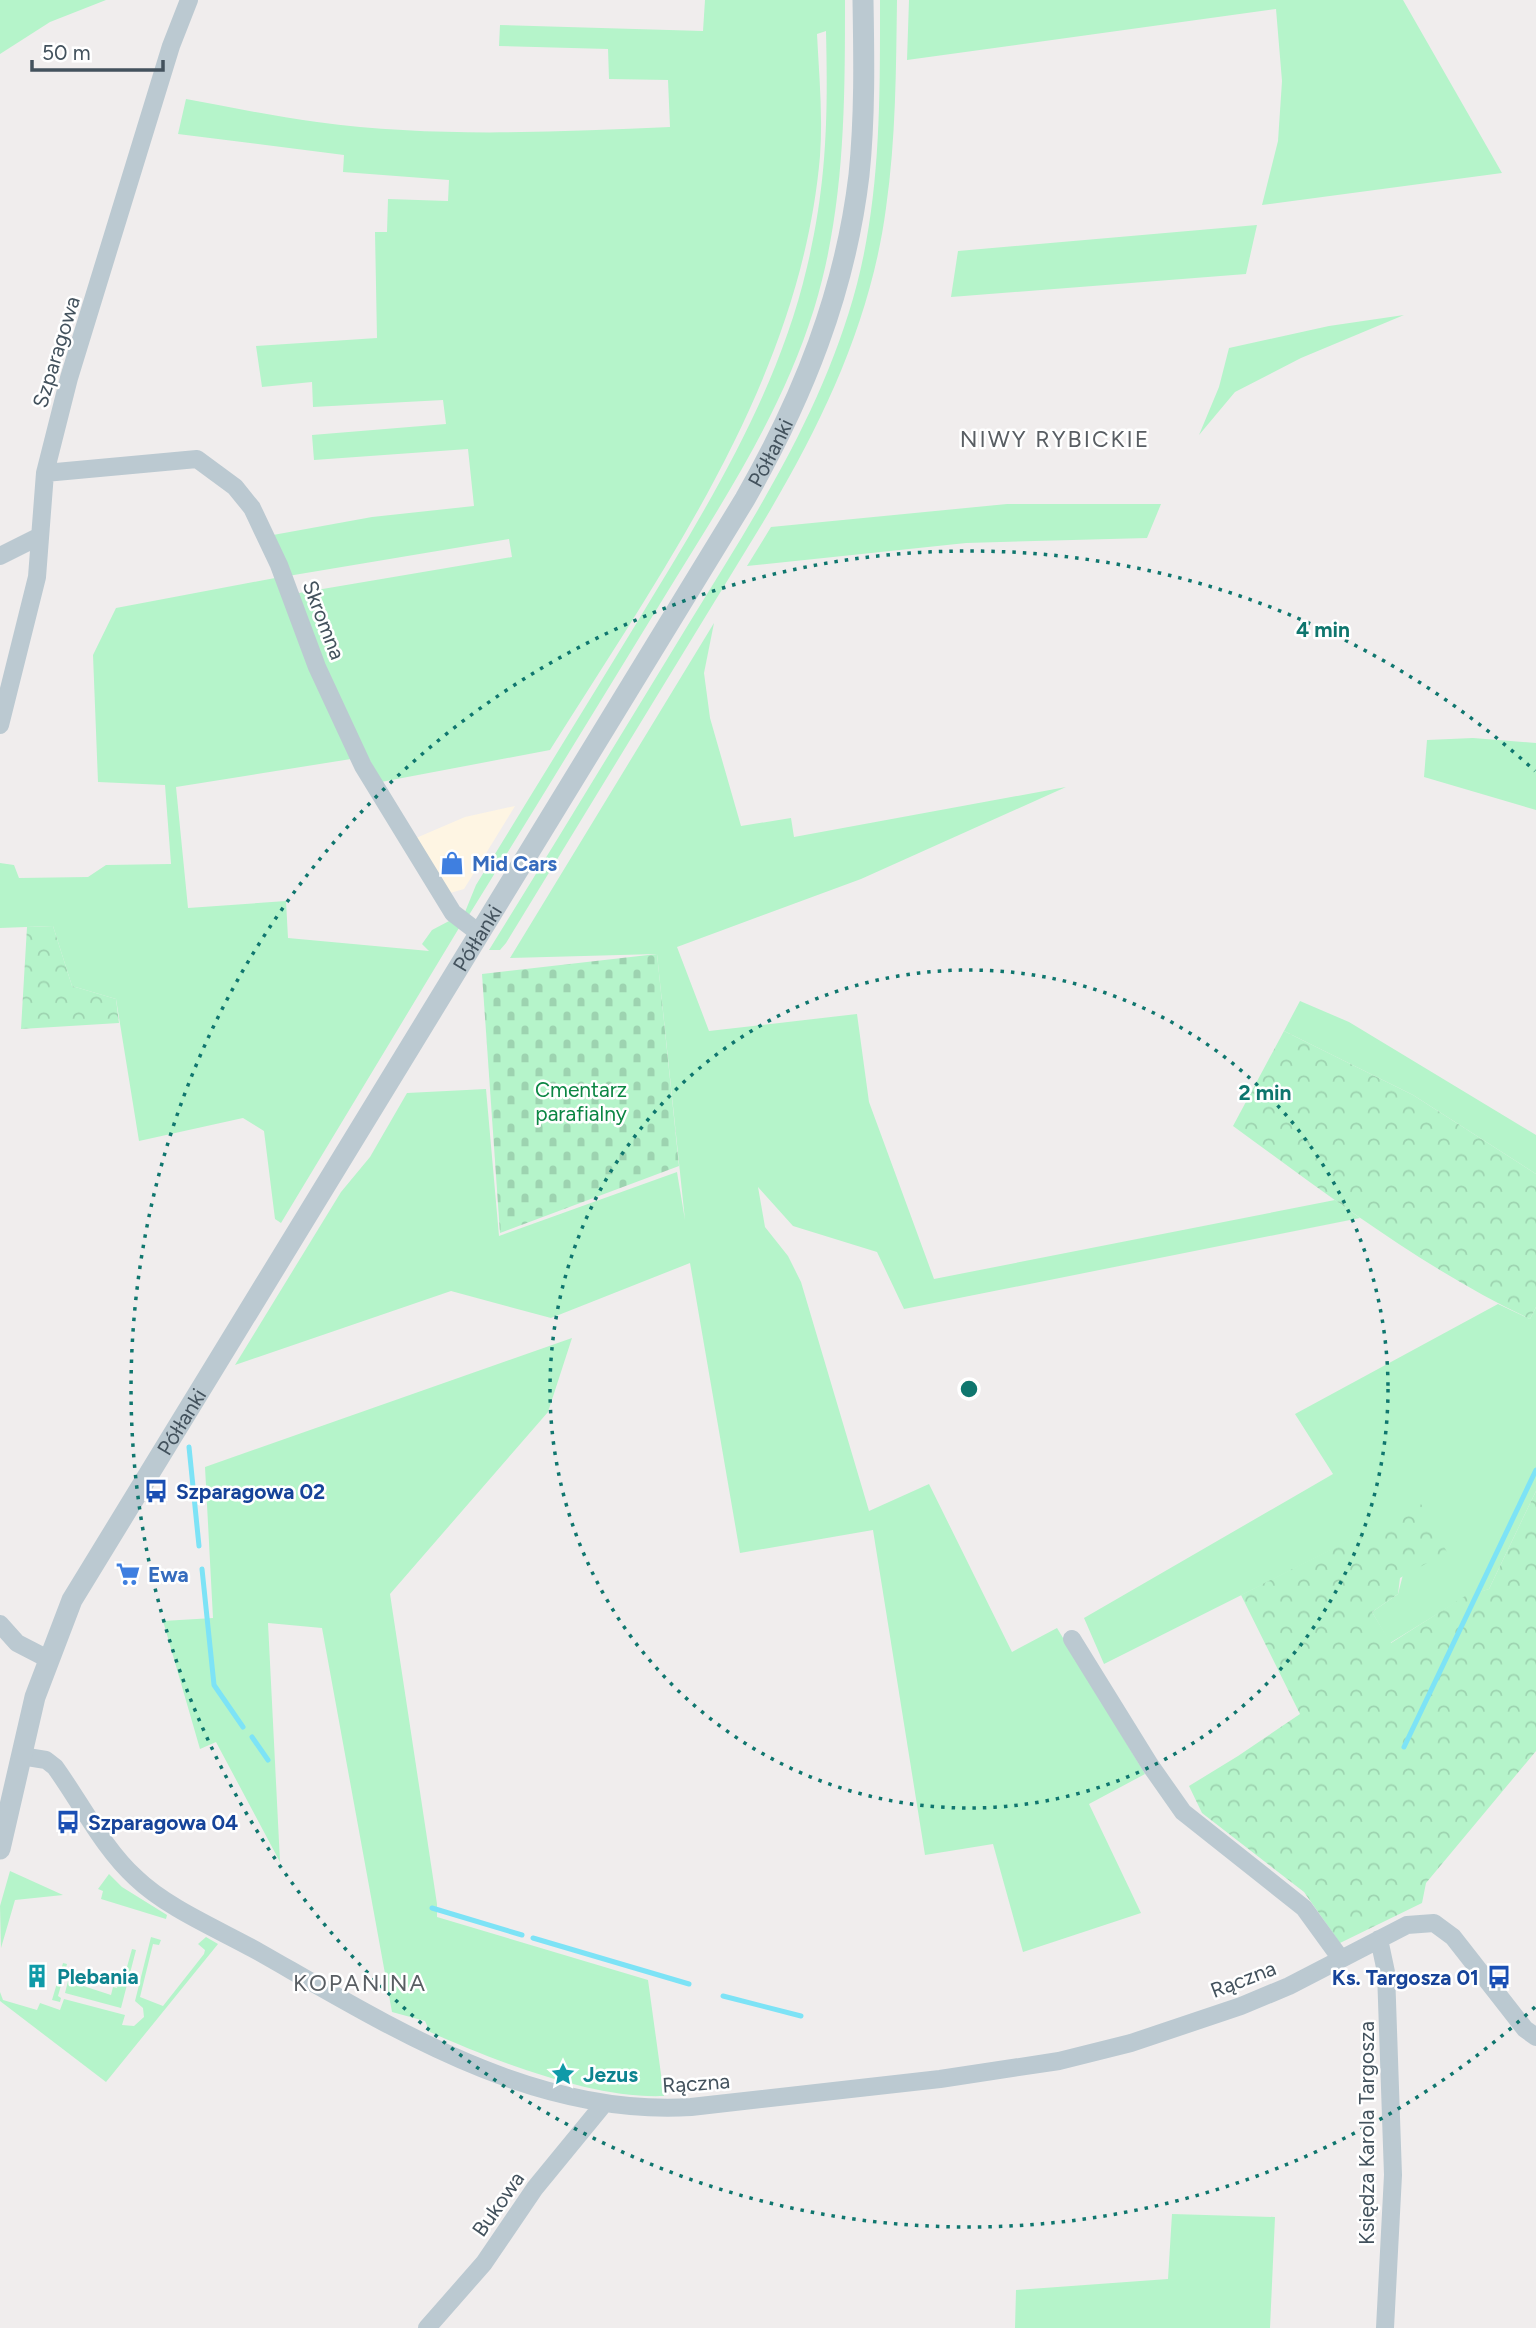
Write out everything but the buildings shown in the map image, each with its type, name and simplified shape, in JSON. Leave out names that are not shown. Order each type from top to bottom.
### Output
[{"type":"street","name":"Szparagowa","points":[[0,724],[37,577],[45,472],[69,378],[171,46],[189,0]]},
{"type":"street","name":"Półłanki","points":[[0,1849],[28,1721],[66,1612],[745,499],[784,428],[813,362],[844,259],[859,175],[863,109],[863,0]]},
{"type":"street","name":"Skromna","points":[[45,472],[197,459],[235,487],[252,508],[279,565],[317,667],[363,766],[453,913],[479,933]]},
{"type":"street","points":[[0,556],[40,536]]},
{"type":"street","points":[[0,1624],[17,1643],[48,1659]]},
{"type":"street","points":[[1072,1639],[1150,1765],[1184,1812],[1304,1908],[1341,1959]]},
{"type":"street","name":"Rączna","points":[[21,1756],[46,1760],[55,1767],[124,1865],[160,1896],[459,2061],[603,2105],[691,2107],[940,2080],[1059,2062],[1131,2043],[1241,2006],[1407,1925],[1429,1922],[1439,1926],[1460,1944],[1525,2029],[1536,2037]]},
{"type":"street","name":"Księdza Karola Targosza","points":[[1380,1939],[1386,1972],[1393,2175],[1385,2328]]},
{"type":"street","name":"Bukowa","points":[[427,2328],[484,2263],[535,2188],[603,2105]]},
{"type":"shaded area","points":[[515,806],[464,889],[450,893],[416,838],[465,817]]},
{"type":"green space","points":[[0,0],[106,0],[50,22],[0,54]]},
{"type":"green space","points":[[705,0],[845,0],[841,156],[832,233],[824,271],[800,348],[748,459],[469,915],[465,912],[476,885],[712,496],[758,407],[777,361],[794,315],[819,207],[826,121],[826,31],[817,34],[821,110],[820,156],[808,238],[786,317],[757,393],[721,468],[681,540],[550,750],[381,782],[330,683],[293,594],[512,557],[509,539],[288,576],[273,535],[372,517],[474,506],[468,449],[314,460],[312,435],[446,424],[443,400],[313,407],[312,382],[262,387],[256,346],[377,338],[375,232],[387,232],[388,199],[448,201],[449,180],[343,172],[344,155],[178,134],[186,99],[317,122],[405,130],[494,132],[670,127],[668,80],[609,79],[608,49],[499,46],[500,25],[703,31]]},
{"type":"green space","points":[[880,0],[897,0],[892,156],[879,250],[869,292],[841,372],[804,449],[762,524],[506,943],[500,950],[489,950],[738,543],[807,419],[826,375],[857,284],[871,214],[879,107]]},
{"type":"green space","points":[[909,0],[1403,0],[1502,173],[1262,205],[1278,141],[1282,81],[1276,9],[907,60]]},
{"type":"green space","points":[[1257,225],[1246,274],[951,297],[958,251]]},
{"type":"green space","points":[[1404,315],[1301,358],[1235,392],[1199,435],[1219,387],[1229,348],[1329,326]]},
{"type":"green space","points":[[1007,504],[1161,504],[1147,538],[966,543],[747,566],[771,527]]},
{"type":"green space","points":[[275,578],[351,759],[176,787],[188,908],[286,901],[288,938],[429,951],[422,944],[432,930],[451,920],[459,928],[281,1223],[275,1219],[264,1131],[243,1118],[139,1141],[116,999],[72,986],[53,926],[0,928],[0,863],[14,865],[19,878],[88,877],[106,865],[171,864],[165,785],[98,782],[93,655],[116,608]]},
{"type":"green space","points":[[714,623],[704,673],[710,718],[741,826],[791,818],[794,837],[1066,787],[861,879],[677,947],[709,1031],[857,1014],[869,1102],[934,1279],[1335,1200],[1360,1218],[904,1309],[877,1252],[793,1226],[758,1187],[765,1227],[788,1256],[801,1282],[869,1511],[929,1484],[1012,1652],[1057,1628],[1145,1774],[1089,1804],[1141,1913],[1023,1952],[993,1844],[925,1855],[873,1530],[740,1553],[690,1263],[551,1318],[451,1291],[235,1365],[341,1192],[370,1157],[407,1093],[486,1089],[499,1236],[677,1172],[685,1220],[657,954],[510,958]]},
{"type":"green space","points":[[1473,738],[1536,743],[1536,810],[1424,777],[1427,740]]},
{"type":"green space","points":[[53,926],[72,986],[116,999],[119,1023],[21,1029],[27,927]]},
{"type":"green space","name":"Cmentarz parafialny","points":[[657,954],[679,1166],[500,1233],[482,974]]},
{"type":"green space","points":[[1300,1001],[1349,1022],[1536,1135],[1536,1174],[1413,1095],[1284,1031]]},
{"type":"green space","points":[[1284,1031],[1413,1095],[1536,1174],[1536,1307],[1530,1319],[1414,1254],[1233,1126]]},
{"type":"green space","points":[[1498,1304],[1530,1319],[1536,1307],[1536,1491],[1489,1589],[1465,1597],[1390,1643],[1372,1612],[1398,1594],[1421,1505],[1104,1664],[1084,1618],[1333,1474],[1295,1414]]},
{"type":"green space","points":[[572,1338],[548,1412],[390,1594],[437,1917],[648,1980],[664,2096],[607,2091],[545,2076],[484,2055],[430,2032],[425,2021],[392,2012],[322,1628],[268,1623],[280,1862],[216,1742],[200,1749],[163,1621],[213,1618],[205,1467]]},
{"type":"green space","points":[[1536,1491],[1536,1751],[1426,1883],[1422,1903],[1340,1943],[1304,1892],[1202,1813],[1189,1786],[1300,1714],[1241,1595],[1421,1504],[1447,1552],[1400,1578],[1398,1594],[1372,1612],[1391,1643],[1465,1596],[1489,1589]]},
{"type":"green space","points":[[10,1871],[63,1895],[15,1900],[1,1948],[0,1906]]},
{"type":"green space","points":[[109,1874],[122,1887],[167,1915],[166,1919],[101,1899],[103,1891],[98,1889]]},
{"type":"green space","points":[[151,1937],[161,1940],[159,1945],[153,1944],[140,1997],[163,2006],[204,1954],[205,1950],[198,1944],[206,1937],[218,1944],[106,2082],[0,2001],[0,1992],[3,2000],[37,2010],[40,2003],[60,2010],[64,1999],[125,2015],[122,2025],[134,2026],[144,2017],[143,2008],[135,2001]]},
{"type":"green space","points":[[132,1949],[136,1950],[121,2008],[65,1993],[68,1981],[111,1995],[113,1987],[117,1988],[121,1973],[125,1974]]},
{"type":"green space","points":[[63,1963],[67,1964],[58,1996],[61,1998],[60,2002],[52,2000]]},
{"type":"green space","points":[[1172,2214],[1275,2217],[1270,2328],[1015,2328],[1016,2290],[1168,2279]]},
{"type":"waterway","points":[[189,1447],[199,1546]]},
{"type":"waterway","points":[[1404,1747],[1536,1470]]},
{"type":"waterway","points":[[202,1569],[214,1685],[243,1727]]},
{"type":"waterway","points":[[252,1737],[268,1760]]},
{"type":"waterway","points":[[432,1908],[522,1935]]},
{"type":"waterway","points":[[533,1938],[689,1984]]},
{"type":"waterway","points":[[723,1996],[801,2016]]},
{"type":"place","name":"Mid Cars","points":[[452,863]]},
{"type":"place","name":"Szparagowa 02","points":[[156,1491]]},
{"type":"place","name":"Ewa","points":[[128,1574]]},
{"type":"place","name":"Szparagowa 04","points":[[68,1822]]},
{"type":"place","name":"Plebania","points":[[37,1976]]},
{"type":"place","name":"Ks. Targosza 01","points":[[1499,1977]]},
{"type":"place","name":"Jezus","points":[[563,2074]]},
{"type":"district","name":"NIWY RYBICKIE","points":[[1055,439]]},
{"type":"district","name":"KOPANINA","points":[[360,1983]]}]
